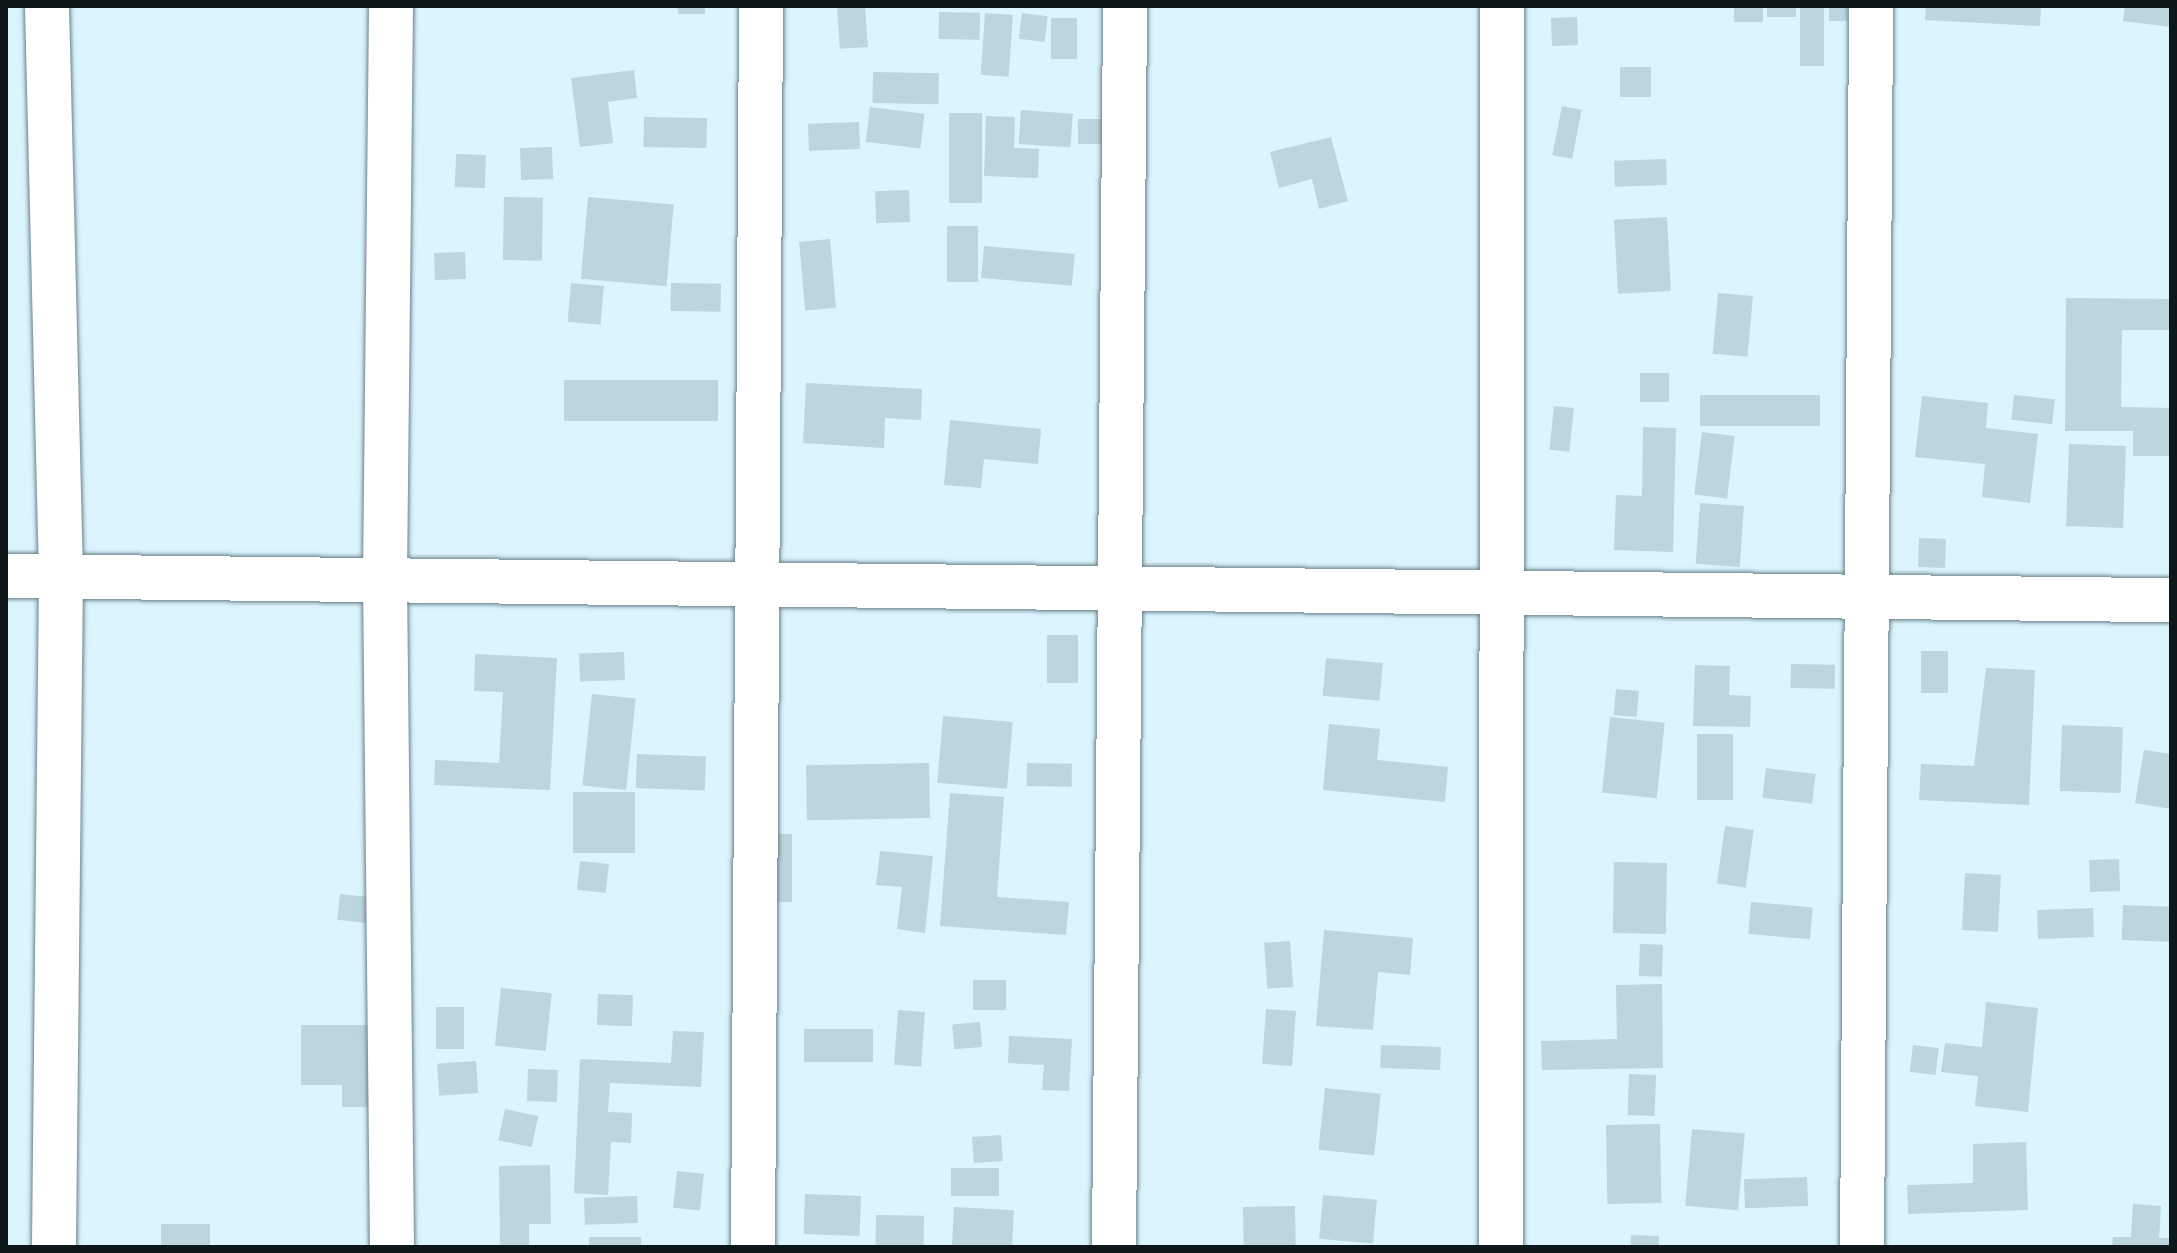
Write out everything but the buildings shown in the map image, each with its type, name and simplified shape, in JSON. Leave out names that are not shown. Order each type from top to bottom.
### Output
[{"type":"street","points":[[47,6],[61,576],[54,1247]]},
{"type":"street","points":[[391,6],[385,579],[392,1247]]},
{"type":"street","points":[[753,1247],[761,6]]},
{"type":"street","points":[[1114,1247],[1125,586],[1125,6]]},
{"type":"street","points":[[1501,1247],[1502,6]]},
{"type":"street","points":[[1862,1247],[1871,6]]},
{"type":"street","points":[[6,576],[385,579],[757,590],[1125,586],[2171,600]]}]
